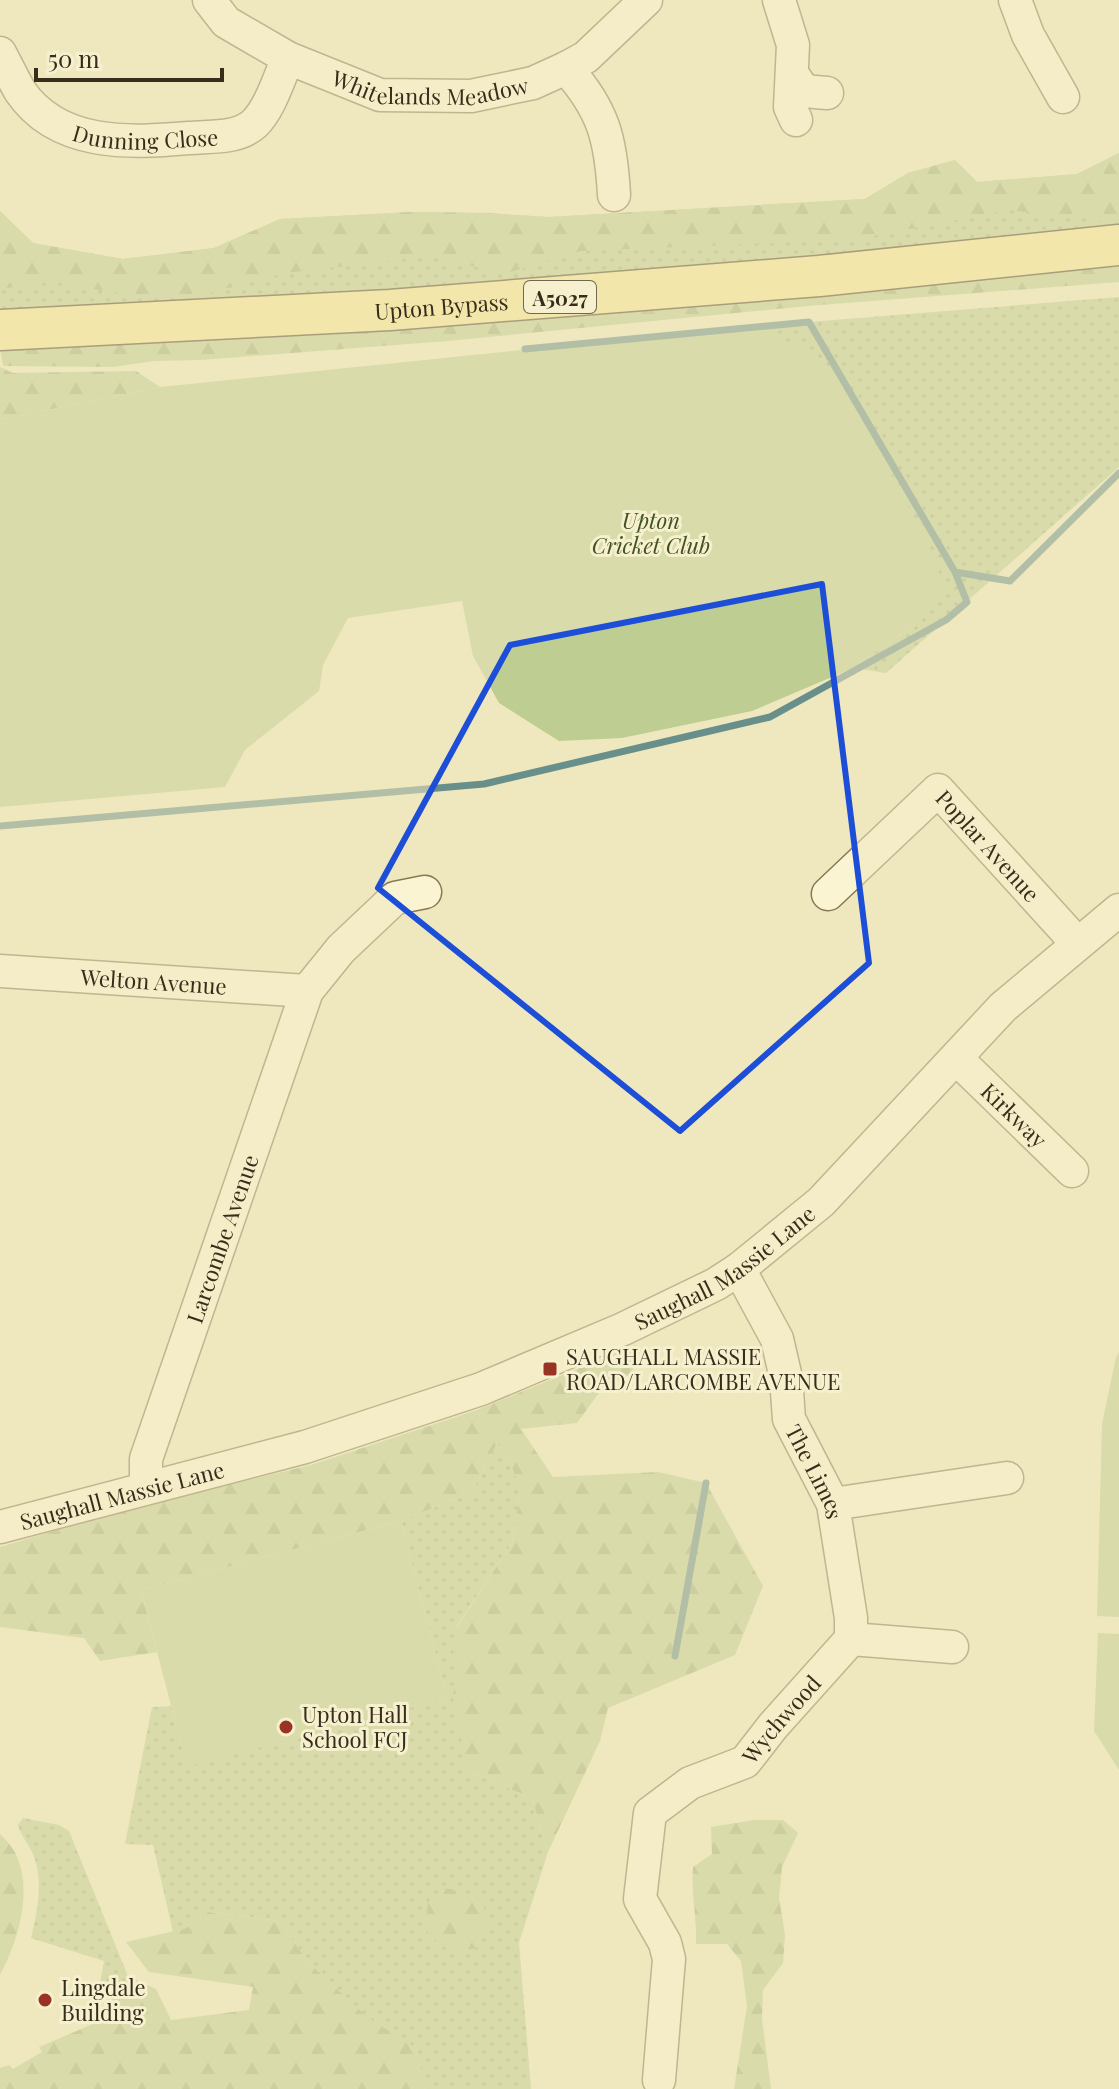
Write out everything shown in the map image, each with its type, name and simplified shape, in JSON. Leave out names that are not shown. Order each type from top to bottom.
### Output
[{"type":"main road","name":"Upton Bypass","points":[[0,330],[390,310],[819,276],[1119,245]]},
{"type":"street","name":"Whitelands Meadow","points":[[209,0],[226,22],[288,58],[380,95],[471,96],[533,83],[566,68],[586,57],[646,0]]},
{"type":"street","points":[[779,0],[793,45],[790,107],[796,120]]},
{"type":"street","points":[[1015,0],[1028,35],[1063,97]]},
{"type":"street","name":"Dunning Close","points":[[0,53],[22,93],[43,115],[69,131],[109,141],[238,134],[255,123],[288,58]]},
{"type":"street","points":[[566,68],[590,94],[608,139],[614,195]]},
{"type":"street","points":[[793,75],[804,91],[827,93]]},
{"type":"street","name":"Poplar Avenue","points":[[828,894],[938,790],[1077,943]]},
{"type":"street","points":[[307,991],[341,949],[395,898],[425,892]]},
{"type":"street","name":"Saughall Massie Lane","points":[[0,1527],[305,1447],[481,1389],[623,1329],[716,1284],[821,1202],[1003,1007],[1119,910]]},
{"type":"street","name":"Welton Avenue","points":[[0,971],[307,991]]},
{"type":"street","name":"Larcombe Avenue","points":[[146,1488],[146,1459],[307,991]]},
{"type":"street","name":"Kirkway","points":[[957,1059],[1072,1171]]},
{"type":"street","name":"The Limes","points":[[739,1269],[777,1339],[786,1378],[789,1419],[833,1504],[851,1618],[851,1639]]},
{"type":"street","points":[[833,1504],[1007,1478]]},
{"type":"street","points":[[851,1639],[952,1647]]},
{"type":"street","name":"Wychwood","points":[[659,2080],[669,1959],[665,1943],[640,1899],[650,1813],[690,1783],[745,1762],[851,1639]]},
{"type":"highlighted area","points":[[822,584],[869,963],[680,1131],[378,888],[510,645]]},
{"type":"green space","points":[[1119,153],[1119,231],[637,276],[0,314],[0,211],[33,243],[123,259],[214,248],[280,219],[411,212],[549,217],[865,199],[908,173],[955,160],[977,182],[1077,174]]},
{"type":"green space","points":[[1119,153],[1119,223],[1009,210],[852,240],[581,251],[504,274],[431,256],[285,273],[202,295],[131,295],[53,282],[0,289],[0,211],[33,243],[123,259],[214,248],[280,219],[411,212],[549,217],[865,199],[908,173],[955,160],[977,182],[1077,174]]},
{"type":"green space","points":[[1119,264],[1119,282],[808,306],[447,341],[154,361],[113,367],[3,366],[0,347]]},
{"type":"green space","points":[[1119,297],[1119,467],[886,673],[853,668],[929,614],[759,326]]},
{"type":"green space","name":"Upton Cricket Club","points":[[759,326],[808,352],[856,408],[937,561],[942,588],[929,614],[853,668],[752,711],[622,738],[559,741],[499,703],[473,656],[462,601],[348,618],[323,665],[319,691],[245,750],[225,787],[0,807],[0,420],[160,387]]},
{"type":"green space","points":[[0,367],[13,373],[136,371],[160,387],[0,420]]},
{"type":"green space","points":[[636,1345],[632,1374],[604,1386],[577,1423],[521,1429],[553,1477],[658,1472],[706,1483],[763,1586],[735,1655],[608,1708],[600,1741],[548,1852],[532,1798],[468,1771],[453,1701],[457,1627],[512,1543],[521,1486],[498,1441],[472,1492],[401,1521],[141,1590],[157,1652],[100,1661],[84,1638],[0,1627],[0,1547],[125,1510],[311,1465],[477,1410]]},
{"type":"green space","points":[[1119,1352],[1119,1617],[1097,1616],[1102,1424]]},
{"type":"green space","points":[[498,1441],[521,1486],[512,1543],[457,1626],[468,1771],[532,1798],[548,1852],[519,1943],[531,2089],[425,2089],[416,2048],[367,2018],[309,1963],[279,1921],[208,1912],[184,1929],[173,1932],[153,1845],[125,1844],[152,1707],[171,1706],[187,1766],[447,1698],[401,1521],[472,1492]]},
{"type":"green space","points":[[401,1521],[447,1698],[187,1767],[141,1590]]},
{"type":"green space","points":[[1098,1633],[1119,1634],[1119,1770],[1094,1731]]},
{"type":"green space","points":[[23,1818],[59,1825],[69,1831],[128,1976],[114,1996],[98,1994],[104,1961],[31,1938],[39,1881],[35,1859],[18,1825]]},
{"type":"green space","points":[[755,1820],[783,1820],[798,1833],[782,1867],[779,1898],[785,1935],[783,1963],[763,1990],[762,2019],[771,2089],[734,2089],[747,2006],[741,1961],[727,1944],[696,1944],[693,1867],[712,1854],[711,1827]]},
{"type":"green space","points":[[0,1834],[17,1856],[22,1873],[23,1903],[17,1934],[0,1975]]},
{"type":"green space","points":[[444,1888],[472,1895],[482,1903],[489,1930],[476,1948],[452,1950],[436,1941],[425,1929],[428,1903]]},
{"type":"green space","points":[[208,1912],[279,1921],[309,1963],[367,2017],[416,2048],[425,2089],[0,2089],[0,2068],[9,2065],[13,2069],[42,2052],[39,2047],[93,2024],[128,1976],[156,1989],[171,2020],[249,2010],[253,1987],[149,1972],[126,1942],[184,1929]]},
{"type":"waterway","points":[[525,349],[809,322],[955,572],[1010,581],[1119,473]]},
{"type":"waterway","points":[[0,826],[484,784],[770,717],[946,620],[967,602],[955,572]]},
{"type":"waterway","points":[[675,1656],[706,1483]]},
{"type":"place","name":"SAUGHALL MASSIE ROAD/LARCOMBE AVENUE","points":[[550,1369]]},
{"type":"place","name":"Upton Hall School FCJ","points":[[286,1727]]},
{"type":"place","name":"Lingdale Building","points":[[45,2000]]}]
